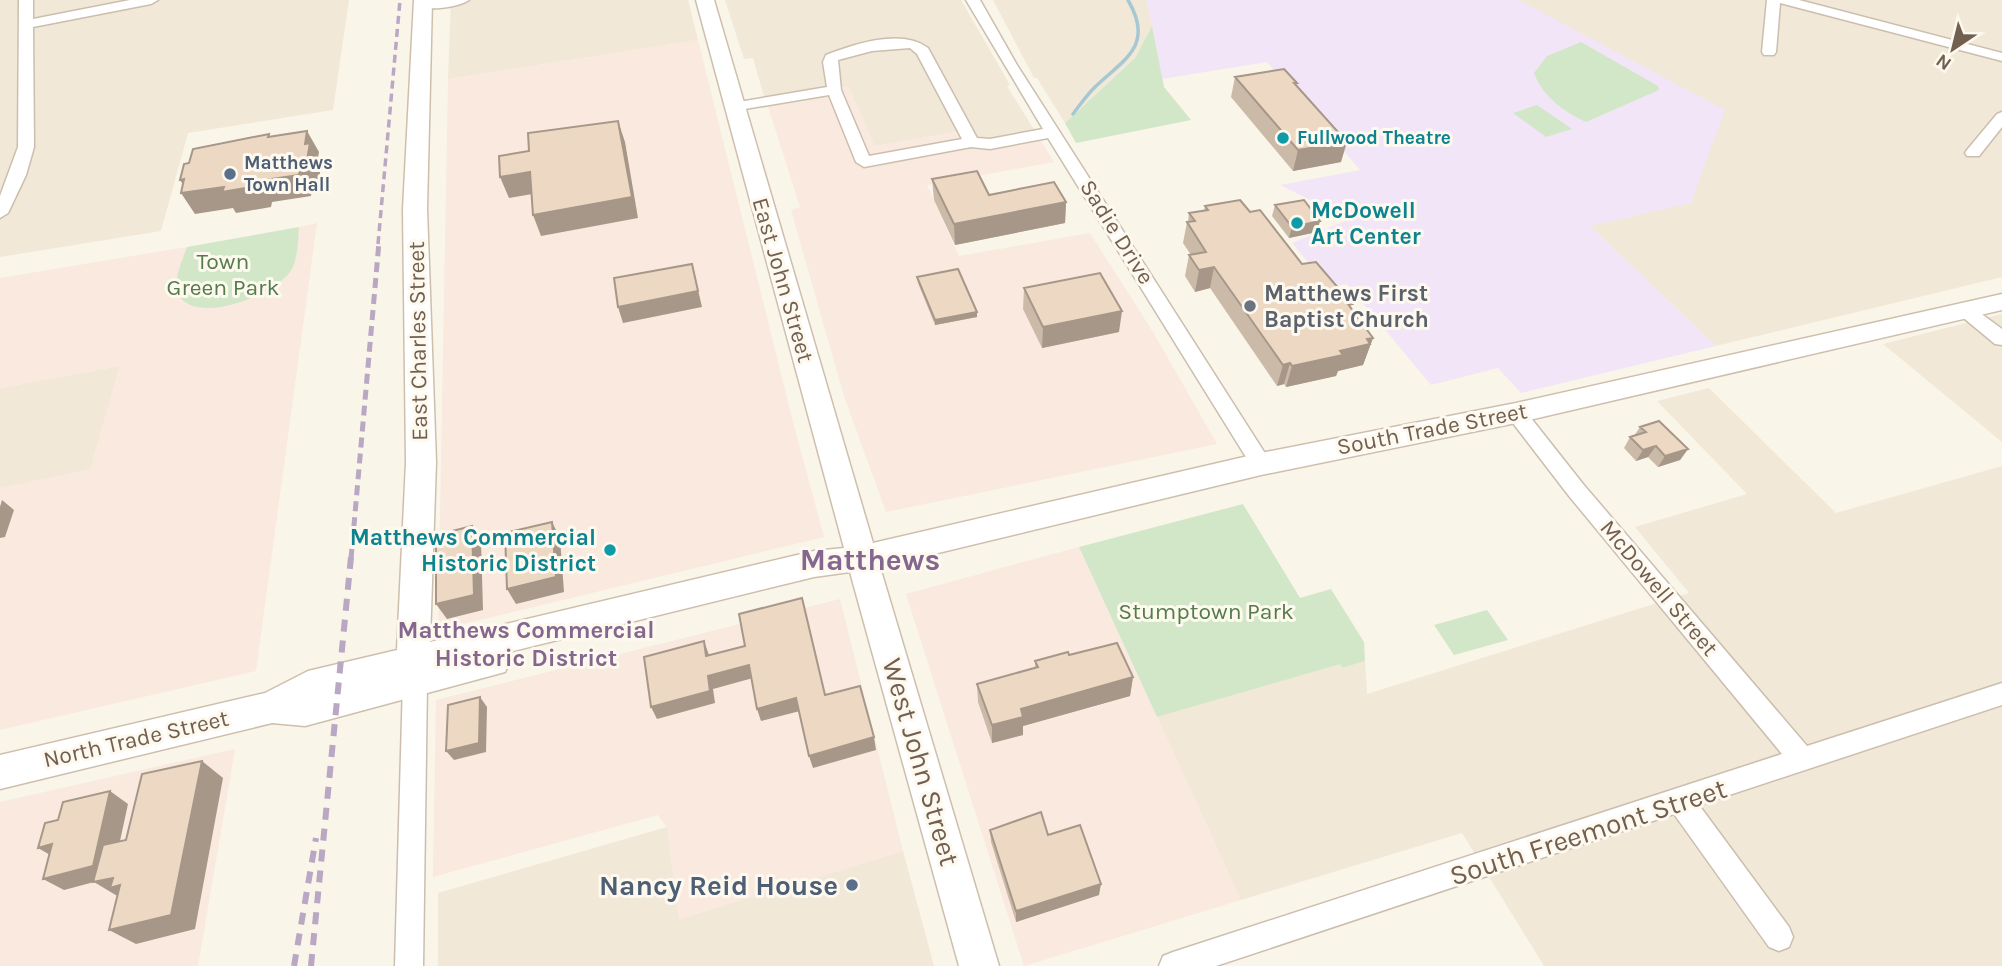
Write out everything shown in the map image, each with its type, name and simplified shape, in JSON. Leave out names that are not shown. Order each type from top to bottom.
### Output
[{"type":"main road","name":"East Charles Street","points":[[415,671],[413,634],[421,461],[415,207],[423,3]]},
{"type":"main road","name":"East John Street","points":[[707,6],[733,107],[863,558]]},
{"type":"main road","name":"South Trade Street","points":[[863,558],[1261,464],[1516,413],[2002,302]]},
{"type":"main road","name":"North Trade Street","points":[[0,772],[272,707],[308,686],[415,671],[816,580],[863,558]]},
{"type":"main road","name":"West John Street","points":[[863,558],[979,966]]},
{"type":"street","points":[[0,213],[18,175],[26,147],[26,0]]},
{"type":"street","points":[[27,24],[151,0]]},
{"type":"street","points":[[423,3],[462,0]]},
{"type":"street","name":"Sadie Drive","points":[[973,0],[1010,65],[1261,464]]},
{"type":"street","points":[[1769,52],[1774,0]]},
{"type":"street","points":[[1783,0],[2002,57]]},
{"type":"street","points":[[971,142],[923,51],[915,44],[903,43],[841,53],[831,58],[829,65],[836,83],[834,90],[864,162],[971,142],[990,144],[1054,132]]},
{"type":"street","points":[[733,107],[834,90]]},
{"type":"street","points":[[1973,153],[2002,117]]},
{"type":"street","points":[[1966,311],[2002,339]]},
{"type":"street","name":"McDowell Street","points":[[1516,413],[1576,490],[1804,761]]},
{"type":"street","points":[[410,966],[417,719],[415,671]]},
{"type":"street","name":"South Freemont Street","points":[[1173,966],[1681,802],[2002,694]]},
{"type":"street","points":[[1681,802],[1779,937]]},
{"type":"shaded area","points":[[0,0],[349,0],[333,110],[188,133],[161,231],[0,257]]},
{"type":"shaded area","points":[[451,0],[688,0],[698,40],[448,79]]},
{"type":"shaded area","points":[[725,0],[961,0],[1010,85],[1007,86],[1036,133],[971,145],[963,131],[875,146],[765,100],[753,58],[744,59]]},
{"type":"shaded area","points":[[993,0],[1147,0],[1152,26],[1135,58],[1065,123],[1037,78],[1034,78]]},
{"type":"shaded area","points":[[1147,0],[1519,0],[1725,110],[1691,203],[1590,226],[1716,346],[1521,393],[1498,368],[1431,385],[1347,284],[1329,287],[1292,243],[1345,221],[1280,185],[1360,170],[1267,62],[1162,79]]},
{"type":"shaded area","points":[[1519,0],[2002,0],[2002,277],[1716,346],[1590,226]]},
{"type":"shaded area","points":[[698,40],[824,537],[438,630],[448,79]]},
{"type":"shaded area","points":[[849,86],[875,146],[963,131],[971,145],[1036,133],[1054,162],[927,185],[959,256],[1090,233],[1153,332],[1217,444],[886,512],[844,396],[791,210],[800,207],[766,100]]},
{"type":"shaded area","points":[[317,223],[256,671],[0,730],[0,488],[90,469],[120,366],[0,388],[0,278],[187,247],[176,285],[230,306],[258,296],[284,279],[296,259],[299,227]]},
{"type":"shaded area","points":[[2002,314],[2002,442],[1883,344]]},
{"type":"shaded area","points":[[120,366],[90,470],[0,488],[0,388]]},
{"type":"shaded area","points":[[1709,388],[1836,513],[2002,466],[2002,966],[1544,966],[1462,833],[1241,900],[1157,717],[1340,663],[1343,668],[1365,661],[1367,694],[1689,593],[1635,527],[1747,494],[1657,401]]},
{"type":"shaded area","points":[[1079,547],[1241,900],[1024,966],[906,594]]},
{"type":"shaded area","points":[[840,599],[903,851],[679,919],[667,827],[658,815],[433,877],[436,700]]},
{"type":"shaded area","points":[[235,749],[198,966],[0,966],[0,802]]},
{"type":"shaded area","points":[[667,827],[679,919],[903,851],[934,966],[438,966],[438,893]]},
{"type":"green space","points":[[1152,26],[1164,87],[1191,120],[1076,143],[1065,123],[1135,58]]},
{"type":"green space","points":[[1581,42],[1658,86],[1659,90],[1586,122],[1570,113],[1548,96],[1534,73],[1547,56]]},
{"type":"green space","points":[[1537,105],[1572,129],[1546,137],[1513,113]]},
{"type":"green space","name":"Town Green Park","points":[[299,227],[297,254],[292,269],[270,289],[236,304],[201,308],[187,303],[178,294],[177,277],[187,247]]},
{"type":"green space","name":"Stumptown Park","points":[[1243,504],[1300,598],[1331,589],[1364,642],[1365,661],[1343,668],[1340,664],[1157,717],[1079,547]]},
{"type":"green space","points":[[1487,610],[1508,640],[1454,655],[1434,625]]},
{"type":"building","points":[[1284,69],[1347,142],[1298,150],[1235,77]]},
{"type":"building","points":[[618,121],[632,197],[533,215],[530,172],[500,177],[499,156],[529,151],[528,133]]},
{"type":"building","points":[[307,131],[305,144],[310,143],[307,160],[302,160],[299,175],[259,181],[258,186],[222,192],[224,187],[181,193],[184,179],[180,180],[184,164],[189,163],[193,149],[269,134],[268,137]]},
{"type":"building","points":[[977,171],[989,195],[1054,182],[1066,202],[954,224],[932,179]]},
{"type":"building","points":[[1240,200],[1250,212],[1260,210],[1302,264],[1316,262],[1352,304],[1348,304],[1373,338],[1367,339],[1370,344],[1340,351],[1343,355],[1292,366],[1290,363],[1283,365],[1214,267],[1199,270],[1189,255],[1206,252],[1187,222],[1195,221],[1189,213],[1208,210],[1205,206]]},
{"type":"building","points":[[1304,200],[1320,221],[1292,227],[1275,205]]},
{"type":"building","points":[[692,264],[698,291],[618,307],[614,278]]},
{"type":"building","points":[[958,269],[977,312],[935,320],[917,277]]},
{"type":"building","points":[[1100,273],[1122,311],[1043,327],[1024,288]]},
{"type":"building","points":[[1659,421],[1688,449],[1665,456],[1656,446],[1643,450],[1630,437],[1646,432],[1640,427]]},
{"type":"building","points":[[552,522],[556,577],[507,589],[505,533]]},
{"type":"building","points":[[472,526],[474,595],[436,604],[436,535]]},
{"type":"building","points":[[802,598],[825,695],[860,686],[874,737],[809,756],[796,698],[757,709],[749,665],[708,676],[710,691],[651,707],[644,657],[704,641],[706,656],[745,646],[739,614]]},
{"type":"building","points":[[1117,643],[1133,677],[1021,709],[1023,717],[992,725],[977,684],[1038,667],[1035,661]]},
{"type":"building","points":[[480,697],[479,743],[446,751],[448,705]]},
{"type":"building","points":[[202,761],[171,915],[109,930],[120,885],[110,888],[113,878],[93,882],[103,845],[126,840],[142,774]]},
{"type":"building","points":[[110,791],[93,866],[43,879],[52,844],[38,848],[45,823],[58,820],[63,802]]},
{"type":"building","points":[[1041,812],[1048,835],[1080,825],[1101,884],[1016,911],[990,830]]},
{"type":"waterway","points":[[1073,114],[1091,91],[1125,60],[1137,40],[1136,16],[1128,0]]},
{"type":"railway","points":[[378,244],[400,0]]},
{"type":"railway","points":[[351,559],[379,242]]},
{"type":"railway","points":[[311,966],[351,557]]},
{"type":"railway","points":[[294,966],[316,838]]},
{"type":"place","name":"Fullwood Theatre","points":[[1283,138]]},
{"type":"place","name":"Matthews Town Hall","points":[[230,174]]},
{"type":"place","name":"McDowell Art Center","points":[[1297,223]]},
{"type":"place","name":"Matthews First Baptist Church","points":[[1250,306]]},
{"type":"place","name":"Matthews Commercial Historic District","points":[[610,550]]},
{"type":"place","name":"Nancy Reid House","points":[[852,885]]},
{"type":"district","name":"Matthews","points":[[870,560]]},
{"type":"district","name":"Matthews Commercial Historic District","points":[[526,644]]}]
